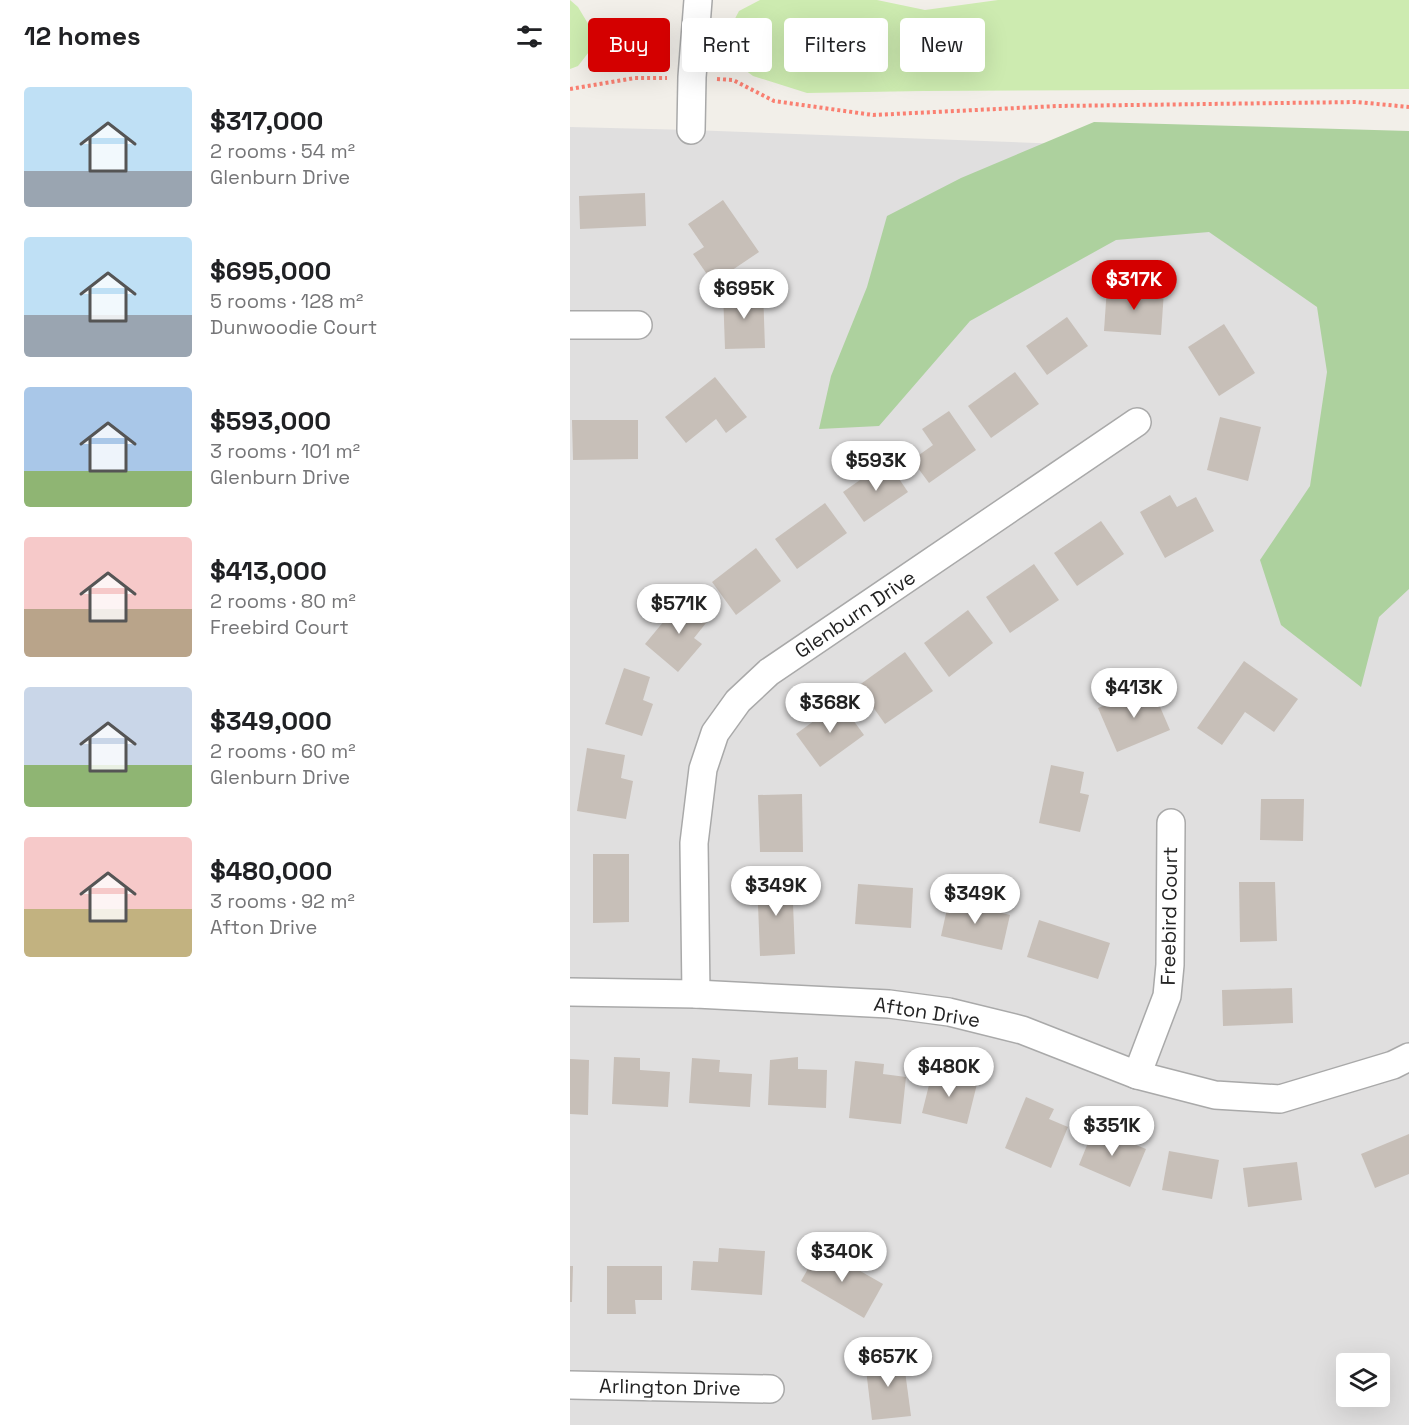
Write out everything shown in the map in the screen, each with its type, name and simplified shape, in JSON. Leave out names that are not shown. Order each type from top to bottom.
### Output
[{"type":"street","points":[[691,130],[692,77],[698,0]]},
{"type":"street","points":[[570,325],[638,325]]},
{"type":"street","name":"Glenburn Drive","points":[[696,994],[694,843],[704,769],[716,733],[738,701],[769,672],[1137,422]]},
{"type":"street","name":"Freebird Court","points":[[1137,1076],[1167,996],[1170,964],[1172,823]]},
{"type":"street","name":"Afton Drive","points":[[570,992],[696,994],[888,1004],[949,1012],[1022,1030],[1137,1076],[1215,1095],[1280,1099],[1393,1065],[1409,1057]]},
{"type":"street","name":"Arlington Drive","points":[[570,1385],[771,1389]]},
{"type":"path","points":[[570,89],[635,78],[692,77],[733,80],[774,101],[873,115],[1058,106],[1357,102],[1409,107]]},
{"type":"shaded area","points":[[570,127],[1409,157],[1409,1425],[570,1425]]},
{"type":"green space","points":[[570,0],[578,7],[588,24],[588,53],[578,66],[570,69]]},
{"type":"green space","points":[[760,0],[877,0],[925,10],[998,0],[1409,0],[1409,89],[807,93],[753,76],[748,72],[772,72],[772,18],[735,18],[739,11]]},
{"type":"green space","points":[[1094,122],[1409,131],[1409,589],[1379,617],[1361,687],[1281,625],[1260,560],[1310,486],[1327,372],[1317,307],[1209,232],[1116,240],[970,321],[879,426],[819,429],[831,376],[867,287],[887,216],[961,178]]},
{"type":"building","points":[[645,193],[646,226],[580,229],[579,196]]},
{"type":"building","points":[[723,200],[759,252],[713,283],[693,254],[704,247],[688,224]]},
{"type":"building","points":[[1107,287],[1164,291],[1161,335],[1104,331]]},
{"type":"building","points":[[763,290],[765,348],[725,349],[723,291]]},
{"type":"building","points":[[1067,317],[1088,346],[1047,375],[1026,346]]},
{"type":"building","points":[[1224,324],[1255,373],[1219,396],[1188,347]]},
{"type":"building","points":[[1015,372],[1039,404],[991,438],[968,406]]},
{"type":"building","points":[[715,377],[747,417],[726,433],[716,419],[686,443],[665,417]]},
{"type":"building","points":[[949,411],[976,450],[929,483],[912,460],[933,445],[922,429]]},
{"type":"building","points":[[1220,417],[1261,427],[1248,481],[1207,470]]},
{"type":"building","points":[[572,420],[638,420],[638,459],[573,460]]},
{"type":"building","points":[[887,461],[908,492],[864,522],[843,492]]},
{"type":"building","points":[[1170,495],[1177,507],[1196,497],[1214,531],[1165,558],[1140,512]]},
{"type":"building","points":[[825,503],[847,533],[797,569],[775,539]]},
{"type":"building","points":[[1101,521],[1124,554],[1077,586],[1054,553]]},
{"type":"building","points":[[756,548],[781,581],[736,615],[712,582]]},
{"type":"building","points":[[1034,564],[1059,600],[1010,633],[986,597]]},
{"type":"building","points":[[684,597],[710,618],[694,638],[702,644],[678,672],[645,644]]},
{"type":"building","points":[[968,610],[993,643],[949,677],[924,643]]},
{"type":"building","points":[[905,652],[933,691],[885,724],[858,686]]},
{"type":"building","points":[[1244,661],[1298,699],[1274,732],[1245,712],[1222,745],[1197,728]]},
{"type":"building","points":[[624,668],[650,677],[643,700],[653,704],[642,736],[605,724]]},
{"type":"building","points":[[1151,686],[1170,730],[1117,752],[1098,708]]},
{"type":"building","points":[[840,702],[864,735],[820,767],[796,734]]},
{"type":"building","points":[[587,748],[625,755],[621,778],[633,781],[626,819],[577,811]]},
{"type":"building","points":[[1051,765],[1084,772],[1080,793],[1089,795],[1080,832],[1039,823]]},
{"type":"building","points":[[802,794],[803,852],[760,852],[758,795]]},
{"type":"building","points":[[1261,799],[1304,799],[1303,841],[1260,840]]},
{"type":"building","points":[[593,854],[629,854],[629,922],[593,923]]},
{"type":"building","points":[[792,878],[795,954],[760,956],[757,879]]},
{"type":"building","points":[[1239,882],[1275,882],[1277,941],[1240,942]]},
{"type":"building","points":[[858,884],[913,888],[911,928],[855,924]]},
{"type":"building","points":[[949,900],[1010,915],[1002,950],[941,936]]},
{"type":"building","points":[[1039,920],[1110,943],[1098,979],[1027,957]]},
{"type":"building","points":[[1292,988],[1293,1023],[1223,1026],[1222,990]]},
{"type":"building","points":[[614,1057],[640,1058],[640,1070],[670,1072],[668,1107],[612,1104]]},
{"type":"building","points":[[798,1057],[798,1069],[827,1070],[826,1108],[768,1105],[770,1060]]},
{"type":"building","points":[[692,1058],[720,1060],[719,1072],[752,1074],[750,1107],[689,1103]]},
{"type":"building","points":[[570,1059],[589,1060],[588,1115],[570,1114]]},
{"type":"building","points":[[855,1061],[884,1064],[883,1074],[906,1077],[901,1124],[849,1118]]},
{"type":"building","points":[[932,1073],[977,1084],[967,1124],[922,1113]]},
{"type":"building","points":[[1026,1097],[1054,1109],[1049,1119],[1068,1127],[1051,1168],[1005,1148]]},
{"type":"building","points":[[1094,1128],[1146,1149],[1130,1187],[1079,1165]]},
{"type":"building","points":[[1409,1134],[1409,1174],[1375,1188],[1361,1154]]},
{"type":"building","points":[[1169,1151],[1219,1160],[1212,1199],[1162,1190]]},
{"type":"building","points":[[1297,1162],[1302,1200],[1248,1207],[1243,1168]]},
{"type":"building","points":[[719,1248],[765,1251],[762,1295],[691,1290],[693,1261],[718,1262]]},
{"type":"building","points":[[820,1248],[883,1284],[864,1318],[801,1281]]},
{"type":"building","points":[[570,1266],[573,1266],[572,1302],[570,1302]]},
{"type":"building","points":[[607,1266],[662,1266],[662,1300],[635,1300],[636,1314],[607,1314]]},
{"type":"building","points":[[903,1356],[911,1416],[872,1420],[865,1361]]}]
